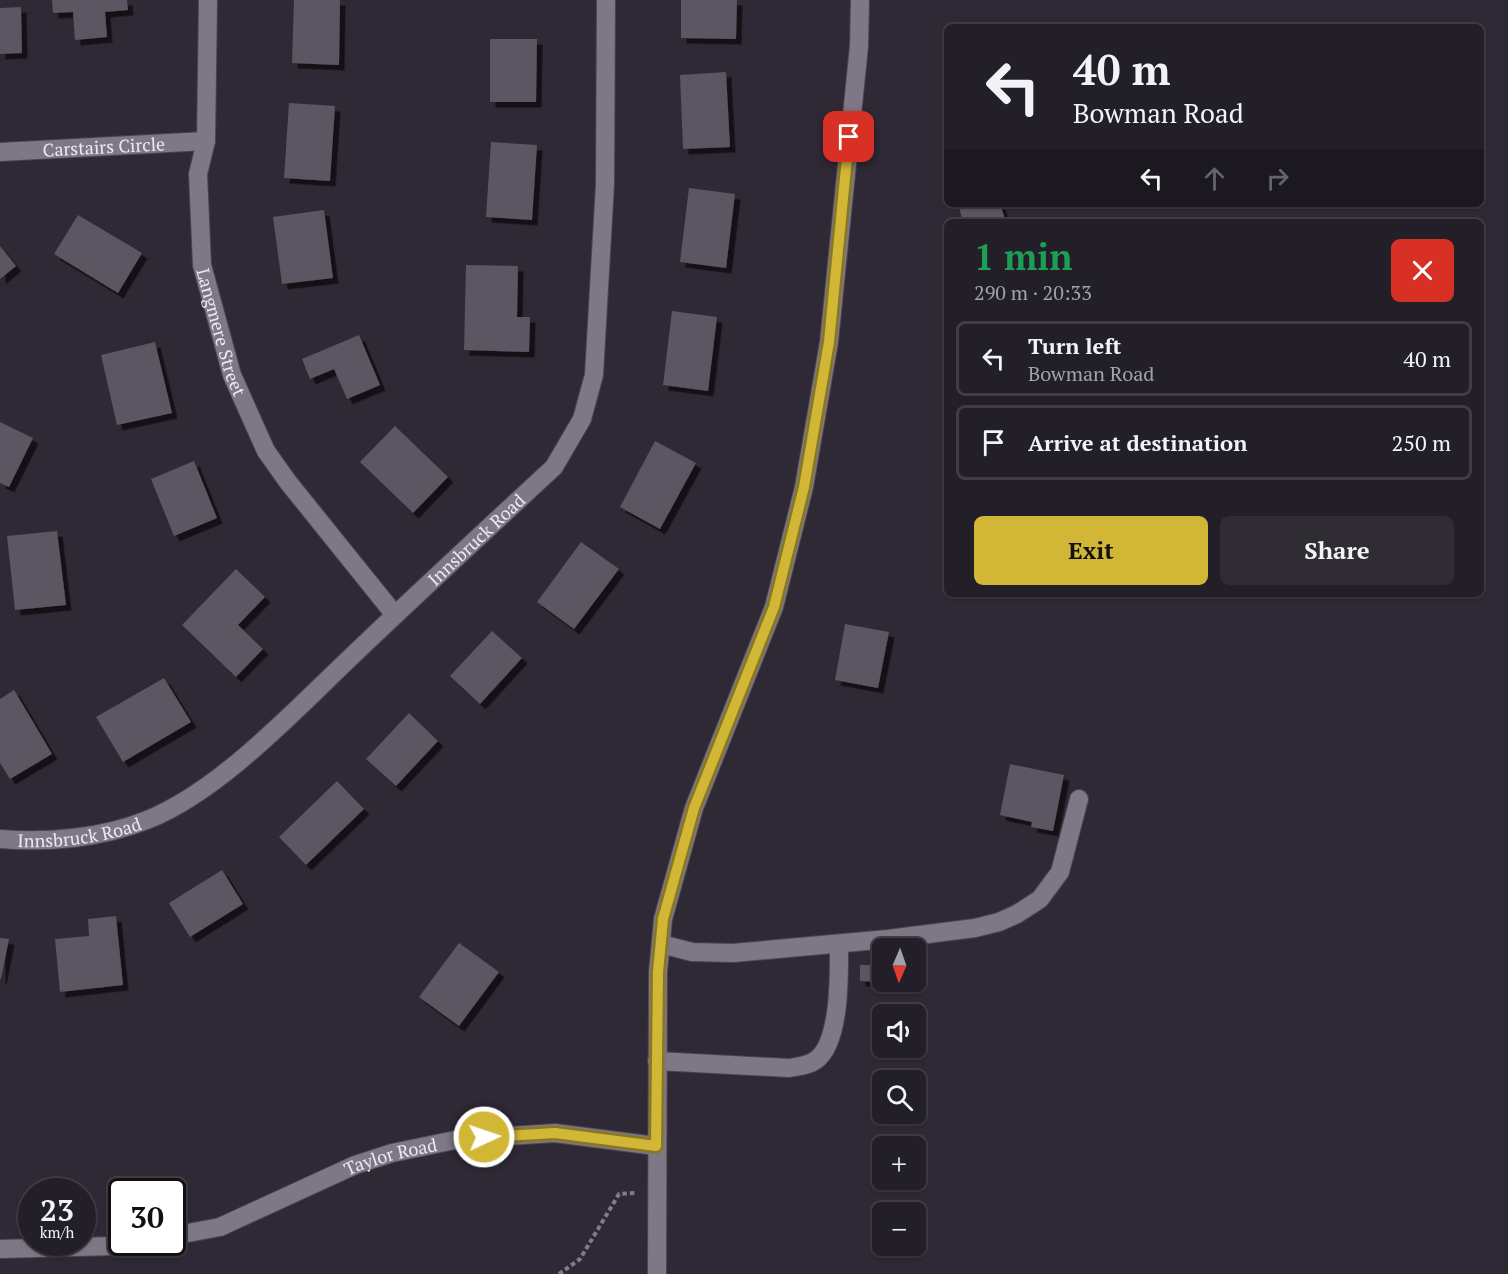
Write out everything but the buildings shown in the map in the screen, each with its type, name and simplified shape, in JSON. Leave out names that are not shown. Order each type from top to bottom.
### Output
[{"type":"street","name":"Langmere Street","points":[[208,0],[206,141],[198,174],[202,265],[232,375],[266,451],[288,482],[395,615]]},
{"type":"street","name":"Innsbruck Road","points":[[0,838],[33,842],[79,837],[147,820],[195,794],[263,741],[554,467],[582,419],[594,375],[605,184],[606,0]]},
{"type":"street","points":[[657,1274],[657,1061],[663,919],[694,808],[774,607],[804,487],[829,342],[859,46],[860,0]]},
{"type":"street","name":"Carstairs Circle","points":[[0,152],[206,141]]},
{"type":"street","points":[[661,944],[692,952],[714,954],[839,944],[975,928],[1017,914],[1040,899],[1060,872],[1079,799]]},
{"type":"street","points":[[657,1061],[789,1068],[807,1065],[816,1060],[823,1053],[837,1008],[839,944]]},
{"type":"street","name":"Taylor Road","points":[[186,1233],[220,1227],[364,1162],[392,1153],[460,1139],[555,1133],[656,1146]]},
{"type":"street","points":[[0,1249],[108,1246]]},
{"type":"path","points":[[559,1274],[580,1259],[619,1194],[657,1192]]},
{"type":"route","points":[[484,1137],[555,1133],[656,1146],[658,972],[663,919],[694,808],[774,607],[804,487],[829,342],[849,137]]}]
